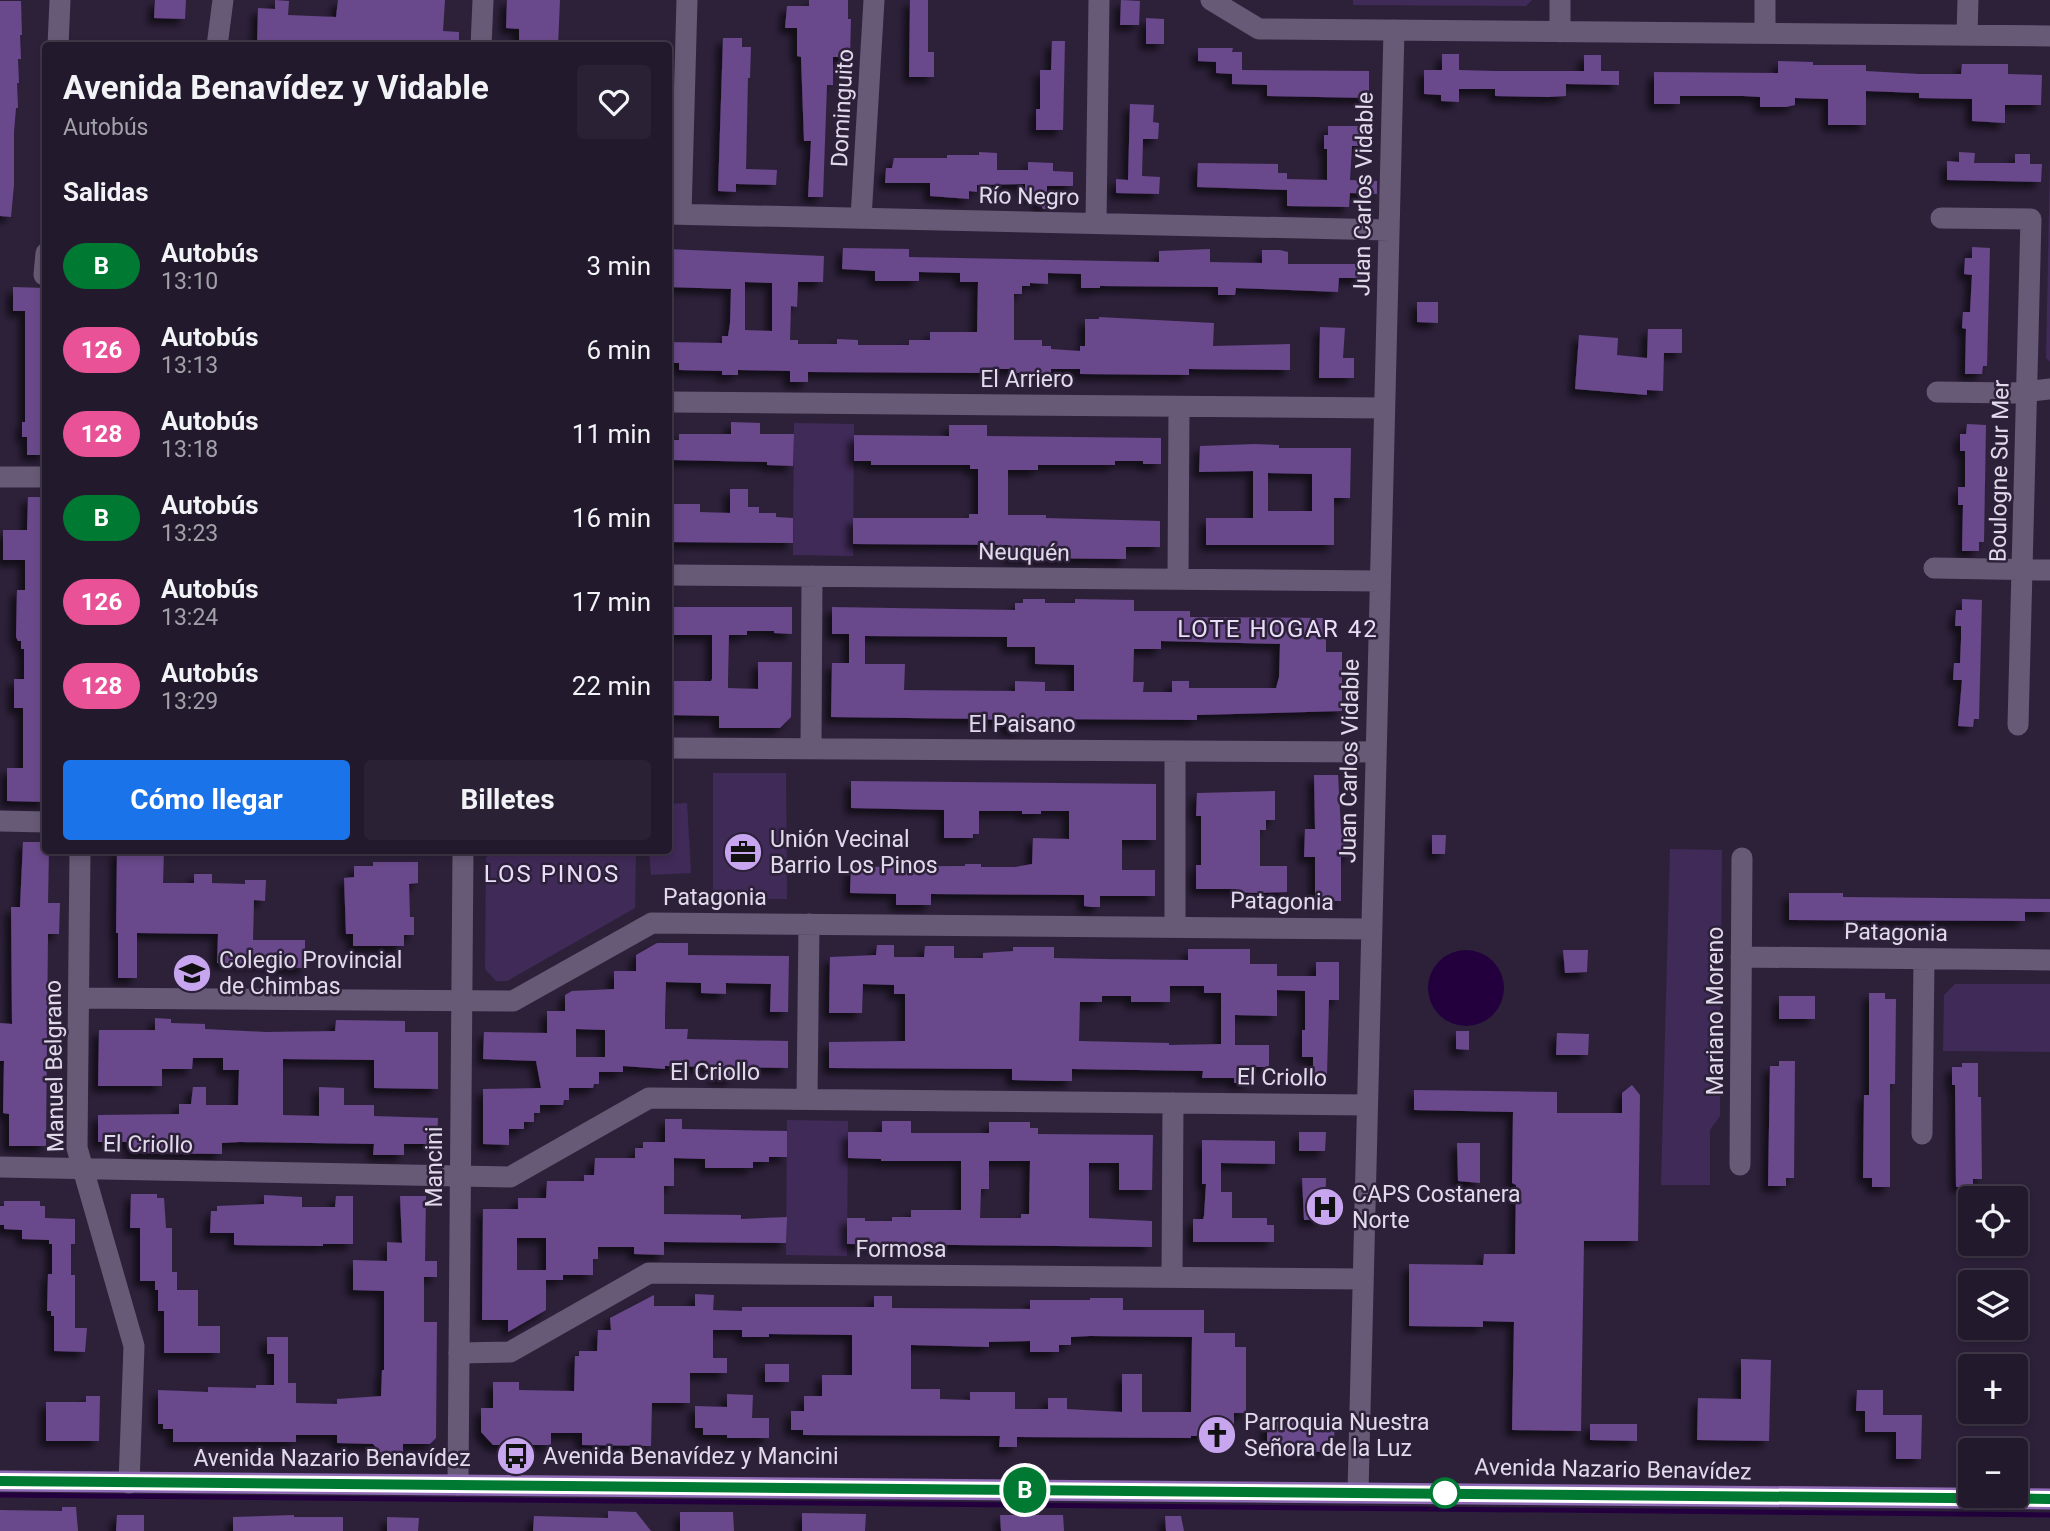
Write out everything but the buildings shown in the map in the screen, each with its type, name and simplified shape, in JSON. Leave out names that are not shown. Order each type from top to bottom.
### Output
[{"type":"main road","name":"Avenida Nazario Benavídez","points":[[0,1481],[2050,1499]]},
{"type":"street","points":[[58,42],[60,0]]},
{"type":"street","points":[[218,42],[223,0]]},
{"type":"street","points":[[481,42],[483,0]]},
{"type":"street","points":[[675,214],[687,0]]},
{"type":"street","name":"Dominguito","points":[[861,218],[874,0]]},
{"type":"street","points":[[1096,223],[1099,0]]},
{"type":"street","points":[[1211,0],[1259,29],[2050,36]]},
{"type":"street","points":[[1560,0],[1560,32]]},
{"type":"street","points":[[1765,0],[1765,33]]},
{"type":"street","points":[[1967,35],[1968,0]]},
{"type":"street","name":"Juan Carlos Vidable","points":[[1358,1492],[1394,30]]},
{"type":"street","name":"Río Negro","points":[[675,214],[1389,230]]},
{"type":"street","name":"Boulogne Sur Mer","points":[[1941,218],[2031,219],[2018,725]]},
{"type":"street","points":[[1937,393],[2027,392],[2050,389]]},
{"type":"street","name":"El Arriero","points":[[672,402],[1384,408]]},
{"type":"street","points":[[1178,579],[1179,407]]},
{"type":"street","points":[[0,477],[42,477]]},
{"type":"street","points":[[1934,568],[2050,570]]},
{"type":"street","name":"Neuquén","points":[[672,575],[1380,581]]},
{"type":"street","points":[[811,749],[812,576]]},
{"type":"street","name":"El Paisano","points":[[672,748],[1376,752]]},
{"type":"street","points":[[1175,751],[1175,927]]},
{"type":"street","points":[[0,821],[42,822]]},
{"type":"street","name":"Manuel Belgrano","points":[[80,854],[77,1149],[134,1346],[129,1482]]},
{"type":"street","name":"Mancini","points":[[458,1485],[463,854]]},
{"type":"street","name":"Mariano Moreno","points":[[1740,1165],[1742,858]]},
{"type":"street","name":"Patagonia","points":[[79,998],[513,1001],[652,923],[1371,929]]},
{"type":"street","points":[[807,1099],[809,924]]},
{"type":"street","name":"Patagonia","points":[[1741,957],[2050,960]]},
{"type":"street","points":[[1923,1134],[1924,959]]},
{"type":"street","name":"El Criollo","points":[[0,1167],[510,1177],[649,1098],[1367,1104]]},
{"type":"street","points":[[1172,1277],[1173,1103]]},
{"type":"street","name":"Formosa","points":[[459,1353],[510,1352],[649,1273],[1363,1279]]},
{"type":"shaded area","points":[[1353,0],[1532,0],[1526,6],[1353,5]]},
{"type":"shaded area","points":[[2050,159],[2050,362],[2046,358]]},
{"type":"shaded area","points":[[794,423],[854,424],[853,556],[793,555]]},
{"type":"shaded area","points":[[713,773],[786,773],[787,899],[713,899]]},
{"type":"shaded area","points":[[687,803],[691,873],[651,875],[649,854],[672,854],[672,804]]},
{"type":"shaded area","points":[[1670,849],[1722,850],[1720,1116],[1710,1130],[1710,1185],[1661,1185]]},
{"type":"shaded area","points":[[490,854],[636,854],[635,908],[507,981],[496,981],[485,969],[486,858]]},
{"type":"shaded area","points":[[1466,950],[1480,953],[1493,961],[1501,974],[1504,988],[1501,1002],[1493,1015],[1480,1023],[1466,1026],[1452,1023],[1439,1015],[1431,1002],[1428,988],[1431,974],[1439,961],[1452,953]]},
{"type":"shaded area","points":[[1955,984],[2050,984],[2050,1052],[1943,1051],[1944,995]]},
{"type":"shaded area","points":[[787,1120],[848,1121],[847,1256],[786,1255]]},
{"type":"waterway","points":[[0,1495],[2050,1515]]},
{"type":"bus line","name":"B","points":[[0,1481],[2050,1499]]},
{"type":"place","name":"Unión Vecinal Barrio Los Pinos","points":[[743,852]]},
{"type":"place","name":"Colegio Provincial de Chimbas","points":[[192,973]]},
{"type":"place","name":"CAPS Costanera Norte","points":[[1325,1207]]},
{"type":"place","name":"Parroquia Nuestra Señora de la Luz","points":[[1217,1435]]},
{"type":"place","name":"Avenida Benavídez y Mancini","points":[[516,1456]]},
{"type":"district","name":"LOTE HOGAR 42","points":[[1278,629]]},
{"type":"district","name":"LOS PINOS","points":[[552,874]]}]
